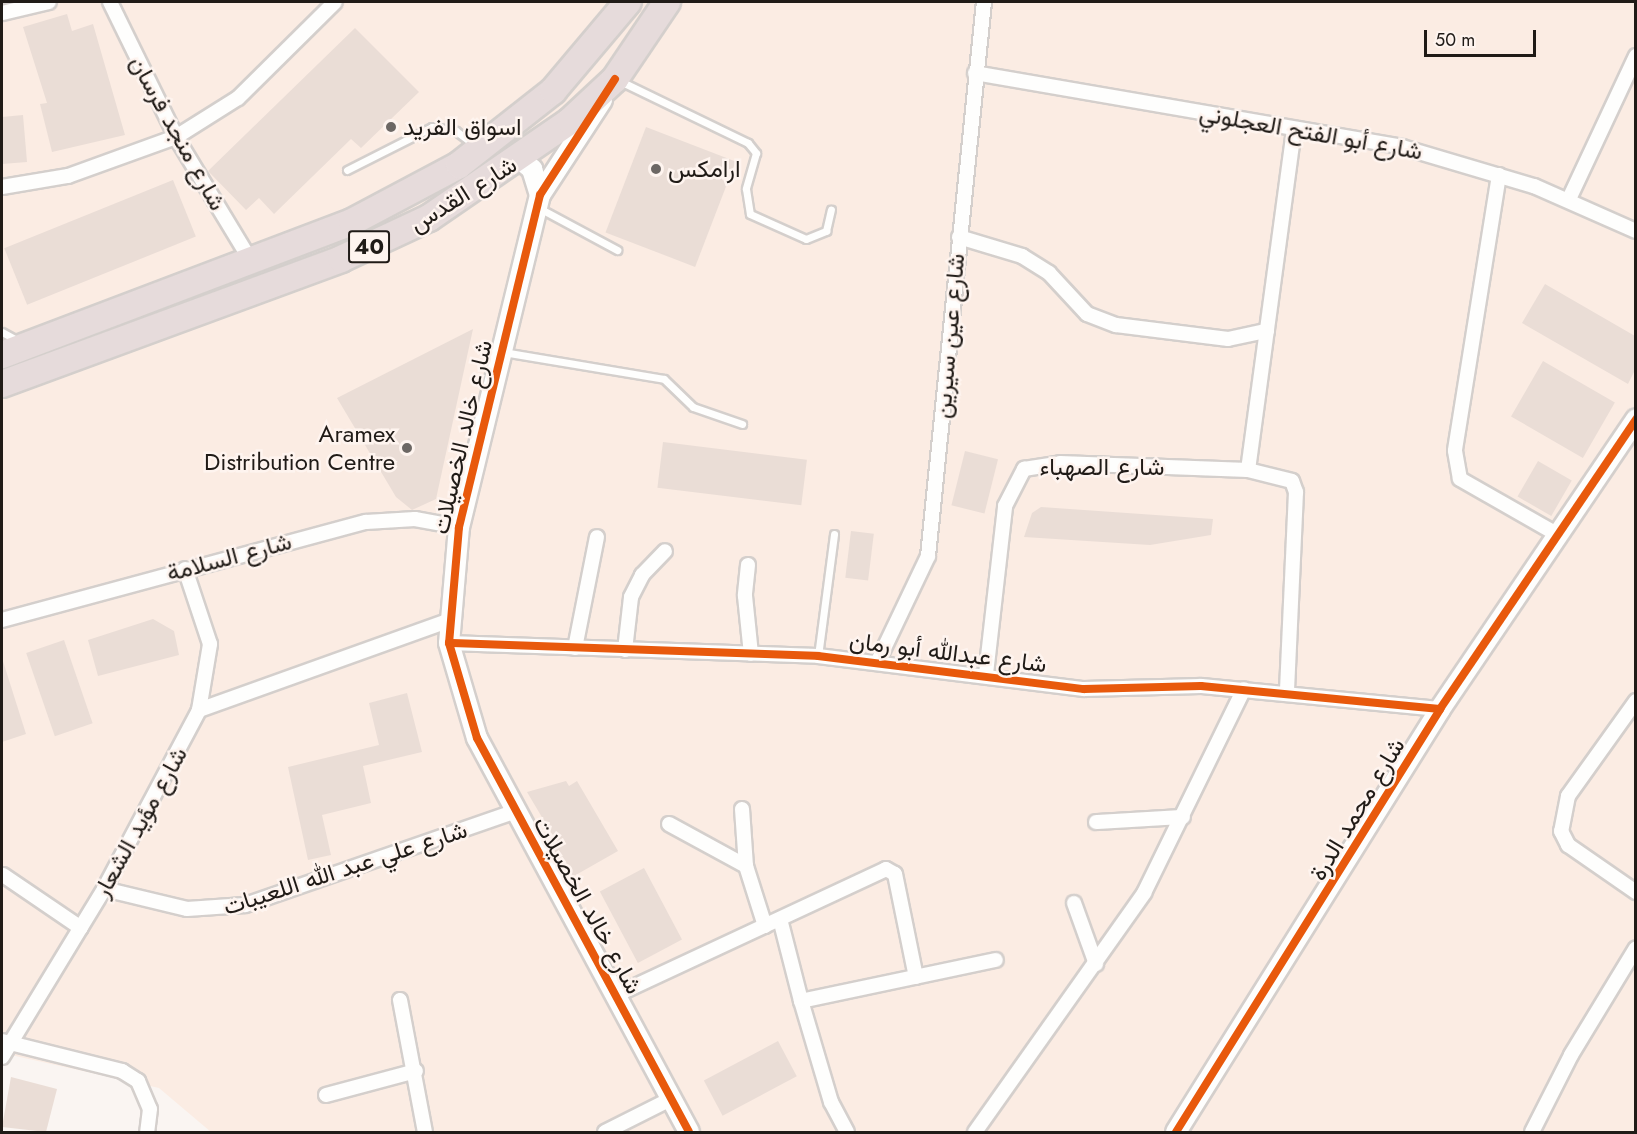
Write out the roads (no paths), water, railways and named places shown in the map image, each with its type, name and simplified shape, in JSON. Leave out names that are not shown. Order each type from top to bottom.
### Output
[{"type":"highway","name":"شارع القدس","points":[[2,355],[251,261],[387,205],[481,149],[553,91],[628,2]]},
{"type":"highway","name":"شارع القدس","points":[[2,384],[341,260],[429,218],[520,159],[615,79],[667,2]]},
{"type":"street","points":[[2,12],[49,2]]},
{"type":"street","name":"شارع منجد فرسان","points":[[110,2],[176,137],[251,261]]},
{"type":"street","points":[[2,187],[68,176],[176,137],[238,99],[335,2]]},
{"type":"street","name":"شارع عين سيرين","points":[[878,661],[928,556],[975,73],[984,2]]},
{"type":"street","points":[[1569,199],[1635,56]]},
{"type":"street","name":"شارع أبو الفتح العجلوني","points":[[975,73],[1402,147],[1499,175],[1569,199],[1635,231]]},
{"type":"street","name":"شارع خالد الخصيلات","points":[[615,79],[539,201],[500,351],[459,527],[448,621],[449,644],[477,738],[514,812],[689,1132]]},
{"type":"street","points":[[1248,470],[1294,129]]},
{"type":"street","points":[[520,159],[532,169],[539,201]]},
{"type":"street","points":[[1499,175],[1455,451],[1460,479],[1558,535]]},
{"type":"street","points":[[959,237],[1022,256],[1049,273],[1088,314],[1116,325],[1228,339],[1267,331]]},
{"type":"street","name":"شارع محمد الدرة","points":[[1176,1132],[1440,709],[1558,535],[1630,442],[1635,419]]},
{"type":"street","name":"شارع الصهباء","points":[[986,674],[1005,506],[1024,469],[1060,463],[1248,470],[1292,481],[1296,492],[1287,693]]},
{"type":"street","name":"شارع السلامة","points":[[2,620],[366,522],[415,519],[459,527]]},
{"type":"street","points":[[575,648],[597,537]]},
{"type":"street","points":[[625,650],[632,597],[642,575],[666,552]]},
{"type":"street","points":[[748,565],[745,596],[751,654]]},
{"type":"street","name":"شارع مؤيد الشعار","points":[[2,1057],[5,1042],[104,890],[199,710],[210,644],[185,569]]},
{"type":"street","points":[[199,710],[448,621]]},
{"type":"street","name":"شارع عبدالله أبو رمان","points":[[449,644],[818,656],[986,674],[1084,689],[1244,689],[1440,709]]},
{"type":"street","points":[[975,1132],[1096,964],[1144,893],[1244,689]]},
{"type":"street","points":[[1635,701],[1568,796],[1561,831],[1568,845],[1635,892]]},
{"type":"street","points":[[742,809],[746,866],[765,926]]},
{"type":"street","name":"شارع علي عبد الله اللعيبات","points":[[104,890],[187,909],[245,905],[514,812]]},
{"type":"street","points":[[1096,822],[1183,817]]},
{"type":"street","points":[[669,824],[746,866]]},
{"type":"street","points":[[616,995],[780,919],[865,875],[891,870],[916,977]]},
{"type":"street","points":[[3,875],[81,928]]},
{"type":"street","points":[[1074,903],[1096,964]]},
{"type":"street","points":[[780,919],[831,1102],[847,1132]]},
{"type":"street","points":[[1532,1132],[1635,948]]},
{"type":"street","points":[[801,1001],[996,960]]},
{"type":"street","points":[[400,1000],[416,1071],[425,1132]]},
{"type":"street","points":[[5,1042],[122,1071],[138,1081],[150,1109],[147,1132]]},
{"type":"street","points":[[326,1095],[416,1071]]},
{"type":"street","points":[[605,1132],[671,1099]]},
{"type":"lane","points":[[615,79],[748,142],[756,153],[746,189],[750,214],[806,239],[826,231],[831,210]]},
{"type":"lane","points":[[347,170],[432,127],[456,131],[481,149]]},
{"type":"lane","points":[[539,201],[617,250]]},
{"type":"lane","points":[[2,332],[27,347]]},
{"type":"lane","points":[[500,351],[664,379],[693,407],[742,424]]},
{"type":"lane","points":[[818,656],[834,534]]},
{"type":"place","name":"اسواق الفريد","points":[[391,127]]},
{"type":"place","name":"ارامكس","points":[[656,169]]},
{"type":"place","name":"Aramex Distribution Centre","points":[[407,448]]}]
